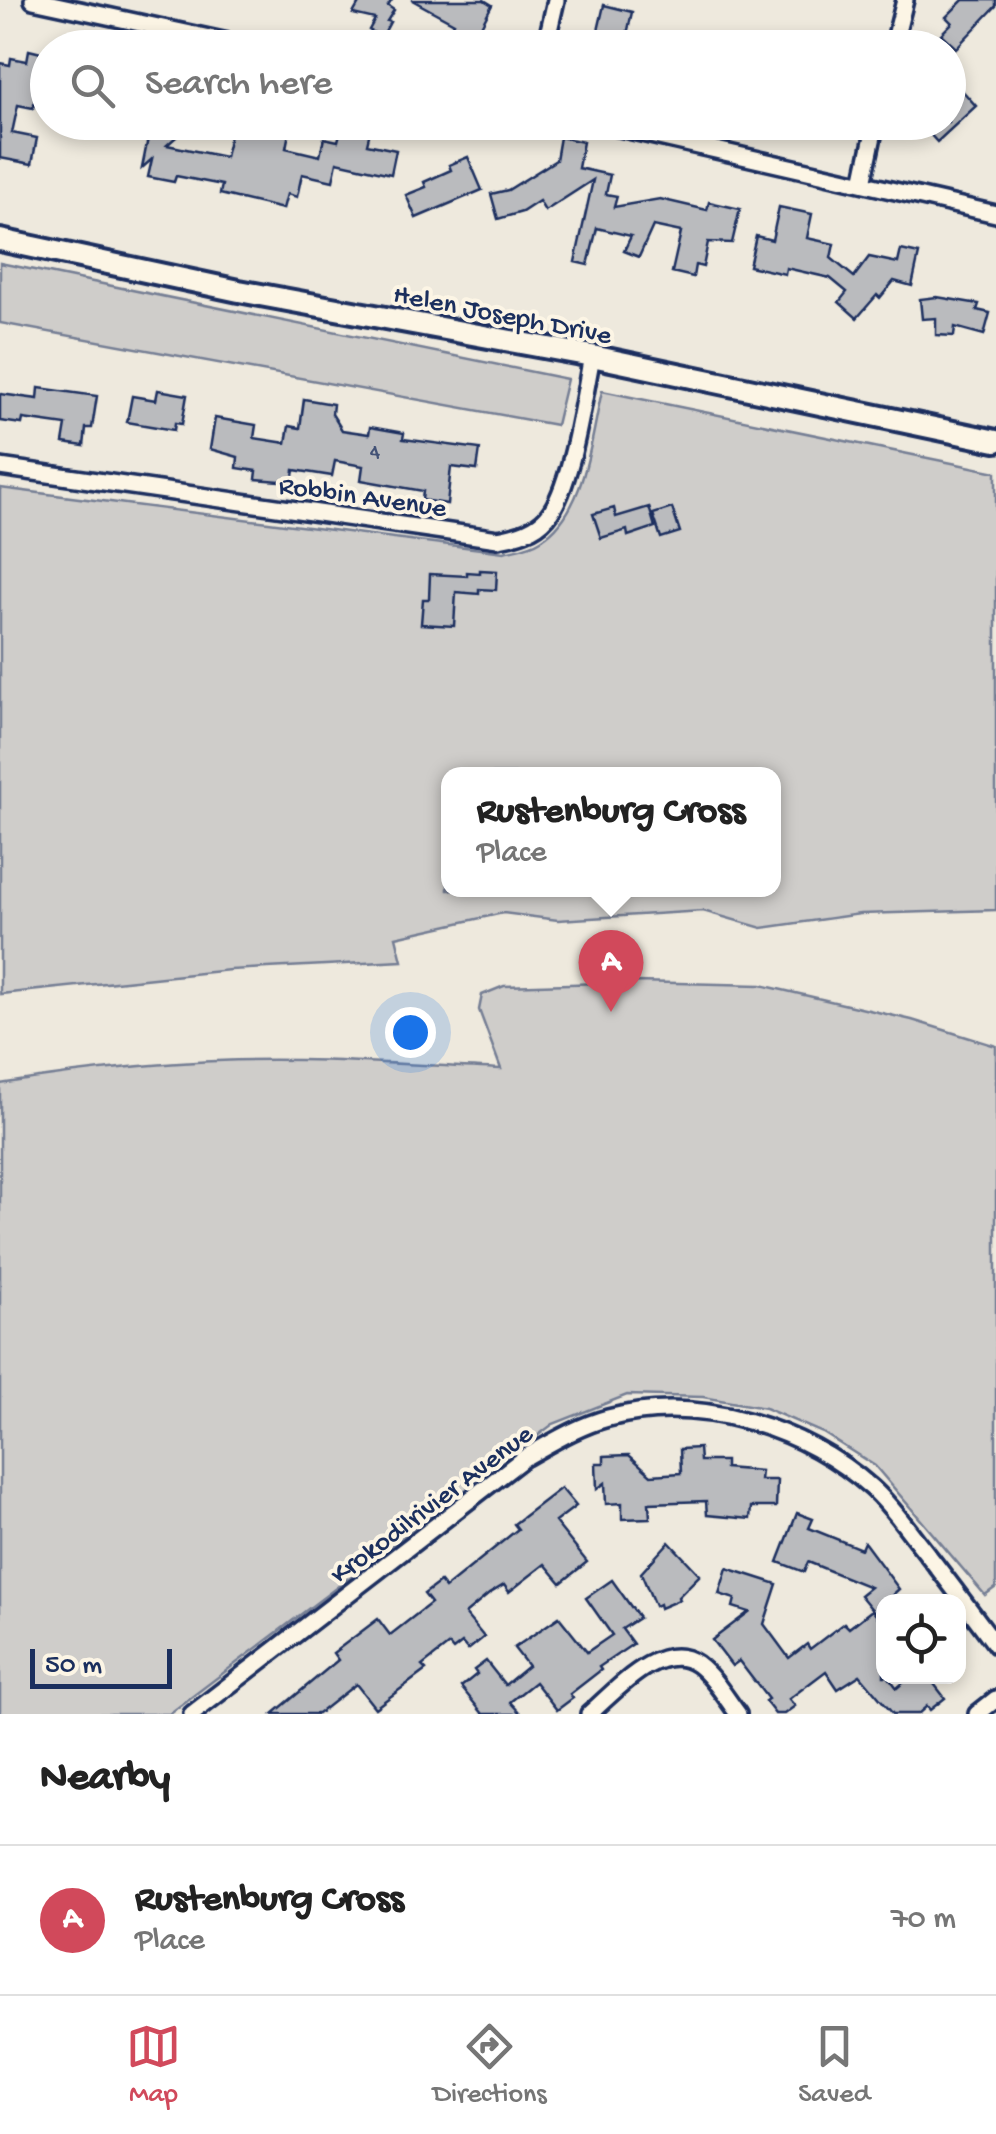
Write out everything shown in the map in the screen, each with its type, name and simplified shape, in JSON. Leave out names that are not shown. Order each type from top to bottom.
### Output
[{"type":"street","points":[[33,0],[172,30]]},
{"type":"street","points":[[550,30],[556,0]]},
{"type":"street","points":[[898,30],[905,0]]},
{"type":"street","points":[[661,140],[996,214]]},
{"type":"street","points":[[863,183],[872,140]]},
{"type":"street","name":"Helen Joseph Drive","points":[[0,240],[239,291],[592,356],[996,441]]},
{"type":"street","name":"Robbin Avenue","points":[[0,467],[488,538],[515,536],[542,521],[557,500],[592,356]]},
{"type":"street","name":"Krokodilrivier Avenue","points":[[192,1714],[524,1458],[566,1434],[607,1418],[648,1411],[700,1410],[750,1422],[802,1442],[846,1469],[873,1489],[902,1522],[996,1645]]},
{"type":"street","points":[[589,1714],[649,1665],[672,1657],[702,1668],[738,1714]]},
{"type":"street","points":[[977,1714],[996,1698]]},
{"type":"shaded area","points":[[0,263],[567,379],[556,425],[0,323]]},
{"type":"shaded area","points":[[602,391],[996,472],[996,910],[860,914],[762,928],[703,911],[558,920],[503,913],[396,937],[402,961],[230,970],[0,994],[0,488],[504,552],[541,540],[556,527],[577,493]]},
{"type":"shaded area","points":[[635,982],[761,985],[912,1020],[996,1046],[996,1587],[985,1595],[875,1466],[823,1433],[765,1408],[703,1397],[627,1395],[553,1424],[169,1714],[0,1714],[0,1084],[187,1062],[325,1061],[501,1069],[479,1010],[482,995],[504,986]]},
{"type":"building","points":[[361,0],[392,0],[388,6],[394,10],[386,30],[369,30],[375,19],[353,14]]},
{"type":"building","points":[[412,0],[484,0],[492,5],[480,28],[484,30],[450,30],[454,23]]},
{"type":"building","points":[[963,0],[996,0],[996,6],[966,38],[966,30],[945,30],[952,23],[946,17]]},
{"type":"building","points":[[604,5],[632,12],[628,30],[598,30]]},
{"type":"building","points":[[29,50],[30,107],[18,105],[12,133],[37,140],[32,164],[0,158],[0,63],[10,65],[11,58],[27,61]]},
{"type":"building","points":[[966,95],[976,106],[966,115]]},
{"type":"building","points":[[148,140],[173,140],[167,145],[225,157],[229,140],[288,140],[286,148],[320,156],[324,140],[368,140],[367,144],[396,150],[391,174],[337,162],[333,181],[302,174],[297,197],[287,194],[283,209],[220,194],[222,185],[176,176],[174,182],[148,177],[152,159],[142,168]]},
{"type":"building","points":[[559,140],[583,142],[578,168],[610,175],[606,194],[617,196],[614,207],[660,199],[707,210],[709,202],[740,209],[732,243],[708,242],[703,267],[695,265],[693,277],[672,272],[681,232],[653,226],[639,257],[624,251],[631,236],[597,228],[588,265],[575,262],[593,180],[545,211],[539,201],[522,212],[498,219],[491,194],[508,190],[556,160]]},
{"type":"building","points":[[468,157],[482,190],[416,218],[406,195],[426,187],[424,182]]},
{"type":"building","points":[[779,207],[812,214],[807,238],[834,244],[831,258],[854,277],[869,257],[898,263],[901,250],[919,254],[912,286],[894,281],[857,318],[839,302],[847,292],[830,278],[786,268],[785,274],[749,266],[756,236],[772,240]]},
{"type":"building","points":[[937,297],[979,304],[977,310],[990,313],[984,335],[955,327],[954,336],[936,335],[936,318],[922,319],[920,299]]},
{"type":"building","points":[[39,388],[97,396],[92,428],[86,428],[84,446],[63,443],[66,425],[23,419],[22,424],[0,421],[0,394],[38,399]]},
{"type":"building","points":[[158,390],[187,395],[182,424],[175,423],[174,430],[127,422],[132,396],[156,400]]},
{"type":"building","points":[[304,399],[333,404],[332,414],[342,430],[369,434],[370,427],[404,433],[403,439],[480,449],[477,470],[451,467],[447,504],[422,500],[423,491],[361,480],[363,466],[335,461],[332,476],[294,470],[292,482],[256,479],[257,471],[237,468],[238,457],[210,449],[215,418],[256,425],[254,438],[286,443],[289,426],[300,428]]},
{"type":"building","points":[[649,507],[655,527],[628,536],[627,530],[601,538],[593,514],[614,508],[616,517]]},
{"type":"building","points":[[672,508],[680,532],[661,538],[653,514]]},
{"type":"building","points":[[497,571],[496,590],[479,589],[479,594],[456,592],[454,626],[421,624],[423,599],[429,599],[430,574],[467,576],[467,572]]},
{"type":"building","points":[[699,1448],[700,1461],[725,1461],[725,1468],[761,1471],[760,1480],[777,1480],[776,1507],[751,1507],[750,1519],[707,1515],[706,1501],[649,1503],[650,1518],[622,1519],[622,1503],[606,1504],[605,1483],[597,1489],[596,1463],[604,1463],[604,1456],[629,1455],[651,1475],[681,1473],[680,1449]]},
{"type":"building","points":[[561,1488],[576,1506],[555,1522],[587,1562],[561,1583],[545,1564],[509,1592],[504,1585],[489,1594],[465,1614],[484,1637],[468,1650],[462,1643],[453,1650],[449,1645],[422,1666],[426,1670],[375,1708],[356,1684],[318,1714],[273,1714],[338,1660],[333,1653],[378,1619],[390,1635],[431,1603],[424,1594],[440,1582],[445,1588],[518,1529],[514,1524]]},
{"type":"building","points":[[797,1513],[813,1519],[809,1528],[861,1549],[864,1542],[899,1589],[894,1594],[876,1594],[874,1612],[860,1595],[870,1587],[808,1562],[804,1572],[778,1562]]},
{"type":"building","points":[[669,1542],[700,1575],[679,1600],[660,1608],[659,1604],[655,1606],[641,1573]]},
{"type":"building","points":[[727,1568],[777,1584],[764,1624],[789,1658],[807,1644],[810,1649],[844,1623],[849,1628],[872,1610],[876,1615],[876,1684],[894,1684],[897,1688],[902,1684],[934,1684],[945,1698],[918,1714],[893,1714],[860,1675],[838,1689],[826,1671],[789,1699],[795,1706],[784,1714],[775,1714],[739,1661],[732,1666],[712,1640],[749,1612],[733,1607],[735,1599],[719,1594]]},
{"type":"building","points":[[612,1580],[639,1618],[622,1629],[633,1644],[599,1667],[601,1670],[570,1694],[573,1698],[557,1710],[535,1682],[510,1702],[521,1714],[483,1714],[461,1687],[486,1661],[505,1685],[528,1666],[514,1648],[559,1617],[587,1652],[612,1635],[586,1598]]},
{"type":"place","name":"Rustenburg Cross","points":[[611,1012]]}]
